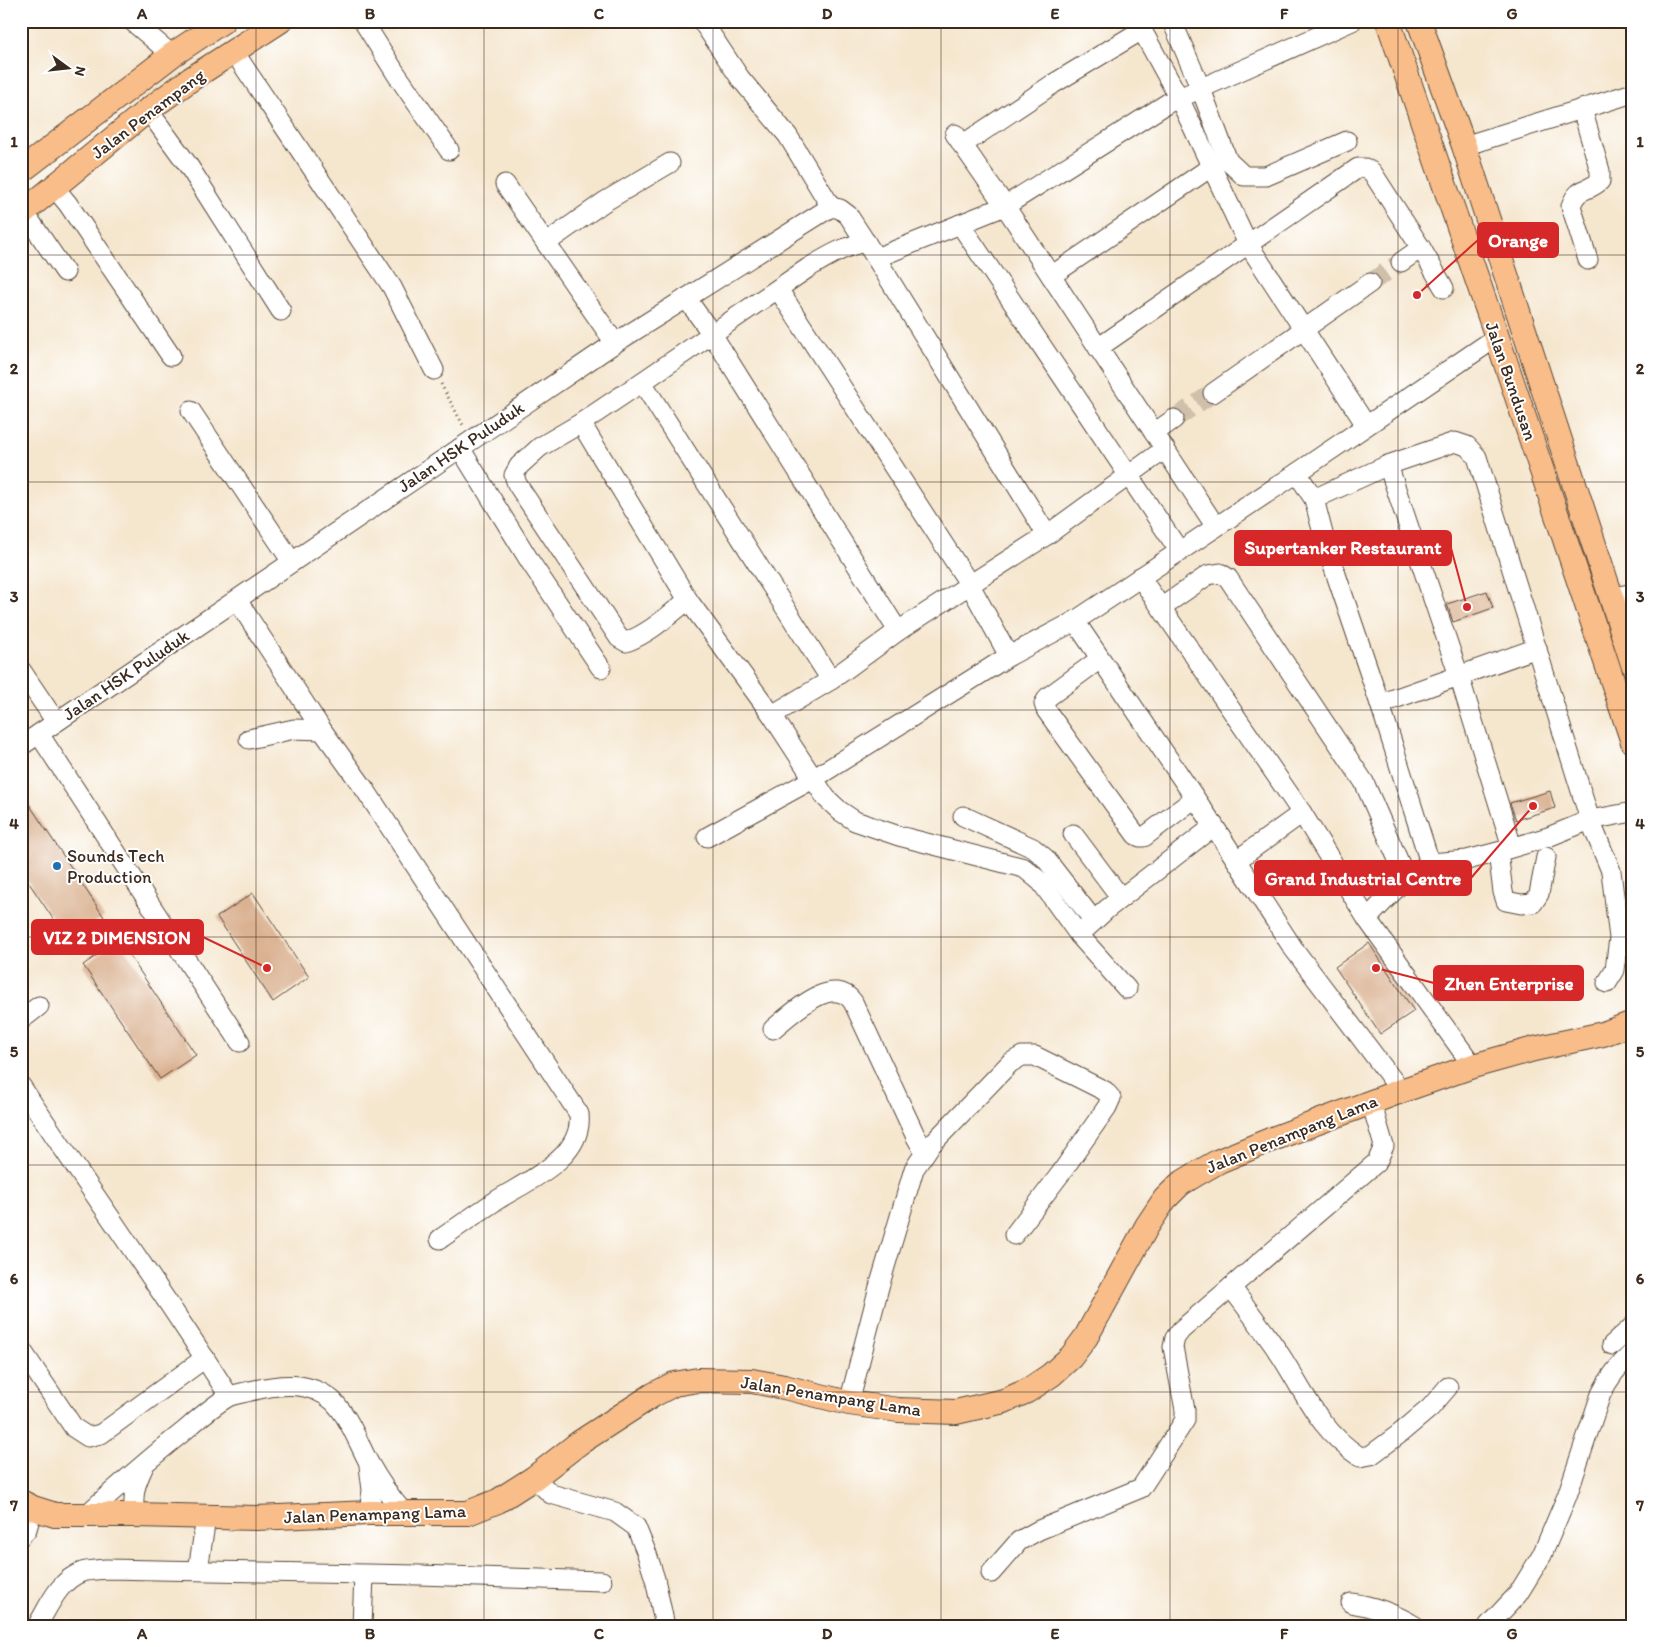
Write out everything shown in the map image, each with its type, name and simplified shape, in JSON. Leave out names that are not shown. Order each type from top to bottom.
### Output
[{"type":"main road","name":"Jalan Penampang","points":[[21,171],[172,55],[223,21]]},
{"type":"main road","name":"Jalan Penampang","points":[[22,213],[148,110],[191,79],[280,21]]},
{"type":"main road","name":"Jalan Bundusan","points":[[1388,21],[1497,337],[1633,742]]},
{"type":"main road","name":"Jalan Bundusan","points":[[1419,21],[1622,595],[1633,664]]},
{"type":"main road","name":"Jalan Penampang Lama","points":[[27,1505],[55,1515],[136,1515],[206,1518],[468,1512],[498,1501],[534,1478],[578,1443],[653,1395],[674,1384],[698,1380],[752,1381],[784,1386],[850,1403],[898,1410],[956,1412],[1004,1400],[1027,1391],[1051,1375],[1071,1357],[1086,1337],[1147,1226],[1165,1199],[1180,1184],[1219,1161],[1401,1091],[1472,1066],[1534,1049],[1603,1034],[1633,1023]]},
{"type":"main road","name":"Jalan Penampang Lama","points":[[1603,1034],[1633,1036]]},
{"type":"street","points":[[132,21],[172,55]]},
{"type":"street","points":[[363,21],[395,72],[449,150]]},
{"type":"street","points":[[702,21],[740,78],[788,136],[831,207],[840,209],[848,215],[1047,535]]},
{"type":"street","points":[[1172,21],[1201,89],[1228,161],[1244,176],[1266,176],[1347,141]]},
{"type":"street","points":[[688,600],[661,622],[635,639],[626,642],[619,638],[517,484],[514,475],[519,466],[540,447],[581,423],[837,251],[854,244],[871,250],[960,224],[1004,206],[1168,103],[1347,22]]},
{"type":"street","points":[[1216,528],[959,140],[1054,84],[1139,26],[1178,98],[1248,244],[1366,425]]},
{"type":"street","points":[[234,52],[392,287],[434,370]]},
{"type":"street","points":[[1464,146],[1633,93]]},
{"type":"street","points":[[1582,109],[1600,171],[1600,181],[1594,186],[1581,191],[1574,198],[1571,206],[1588,260]]},
{"type":"street","points":[[148,110],[188,165],[281,311]]},
{"type":"street","points":[[546,243],[604,202],[670,164]]},
{"type":"street","points":[[1050,276],[1211,167]]},
{"type":"street","points":[[1098,348],[1358,168],[1365,168],[1372,172],[1421,248],[1444,288]]},
{"type":"street","points":[[505,184],[615,343]]},
{"type":"street","points":[[54,187],[68,204],[170,356]]},
{"type":"street","name":"Jalan HSK Puluduk","points":[[21,746],[615,343],[831,207]]},
{"type":"street","points":[[22,213],[64,272]]},
{"type":"street","points":[[960,224],[1180,552]]},
{"type":"street","points":[[1401,262],[1421,248]]},
{"type":"street","points":[[1213,393],[1370,283]]},
{"type":"street","points":[[778,289],[970,585],[1009,656]]},
{"type":"street","points":[[686,298],[712,334],[898,631]]},
{"type":"street","points":[[707,837],[813,778],[1009,656],[1075,621],[1298,473],[1497,337]]},
{"type":"street","points":[[642,382],[831,680]]},
{"type":"street","points":[[191,411],[292,562]]},
{"type":"street","points":[[1154,433],[1174,420]]},
{"type":"street","points":[[581,423],[688,600],[772,714],[826,798],[855,821],[899,836],[1024,868],[1041,882],[1080,936],[1127,989]]},
{"type":"street","points":[[1314,498],[1388,465],[1455,442],[1467,446],[1477,457],[1590,820],[1611,871],[1619,938],[1615,970],[1607,983]]},
{"type":"street","points":[[466,444],[540,577],[601,668]]},
{"type":"street","points":[[772,714],[831,680],[898,631],[1047,535],[1165,449]]},
{"type":"street","points":[[1388,465],[1459,676],[1505,850],[1503,892],[1506,900],[1521,904],[1533,903],[1539,894],[1546,857]]},
{"type":"street","points":[[1298,473],[1314,498],[1326,545],[1380,704],[1430,863]]},
{"type":"street","points":[[540,577],[566,557]]},
{"type":"street","points":[[1162,607],[1208,575],[1220,573],[1228,578],[1364,782],[1406,878]]},
{"type":"street","points":[[1140,577],[1302,813],[1367,919],[1472,1066]]},
{"type":"street","points":[[237,600],[579,1114],[580,1122],[576,1134],[566,1152],[550,1168],[496,1200],[440,1239]]},
{"type":"street","points":[[1075,621],[1237,860],[1294,948],[1401,1091]]},
{"type":"street","points":[[1380,704],[1537,648]]},
{"type":"street","points":[[1100,659],[1048,697],[1044,704],[1046,710],[1140,837],[1144,837],[1195,798]]},
{"type":"street","points":[[21,670],[56,722]]},
{"type":"street","points":[[249,739],[294,729],[322,730]]},
{"type":"street","points":[[39,734],[240,1042]]},
{"type":"street","points":[[1367,919],[1406,878],[1430,863],[1467,860],[1548,837],[1590,820],[1633,812]]},
{"type":"street","points":[[1237,860],[1302,813]]},
{"type":"street","points":[[963,816],[1033,848],[1045,858],[1094,921]]},
{"type":"street","points":[[1080,936],[1121,898],[1214,826]]},
{"type":"street","points":[[1072,834],[1121,898]]},
{"type":"street","points":[[774,1029],[797,1008],[825,993],[834,991],[849,996],[925,1153]]},
{"type":"street","points":[[21,1020],[39,1006]]},
{"type":"street","points":[[850,1403],[880,1287],[914,1169],[930,1146],[1010,1063],[1022,1056],[1035,1056],[1104,1091],[1111,1098],[1107,1107],[1061,1173],[1014,1234]]},
{"type":"street","points":[[21,1086],[229,1396]]},
{"type":"street","points":[[991,1573],[1019,1541],[1039,1530],[1141,1488],[1186,1420],[1186,1410],[1172,1347],[1174,1338],[1376,1162],[1384,1146],[1371,1102]]},
{"type":"street","points":[[1231,1287],[1280,1356],[1312,1410],[1328,1429],[1360,1458],[1371,1455],[1398,1435],[1430,1408],[1448,1387]]},
{"type":"street","points":[[1612,1345],[1633,1326]]},
{"type":"street","points":[[21,1349],[74,1428],[88,1437],[102,1434],[205,1358]]},
{"type":"street","points":[[1488,1626],[1518,1594],[1542,1555],[1567,1496],[1601,1394],[1618,1365],[1633,1352]]},
{"type":"street","points":[[85,1516],[146,1460],[229,1396],[273,1387],[296,1385],[316,1390],[333,1402],[349,1423],[369,1463],[394,1502],[404,1513]]},
{"type":"street","points":[[136,1515],[133,1500],[135,1485],[146,1460]]},
{"type":"street","points":[[369,1463],[372,1490],[369,1513]]},
{"type":"street","points":[[534,1478],[551,1494],[615,1512],[636,1527],[655,1579],[665,1626]]},
{"type":"street","points":[[21,1536],[27,1529],[27,1505]]},
{"type":"street","points":[[198,1570],[206,1518]]},
{"type":"street","points":[[37,1626],[56,1593],[69,1579],[83,1572],[114,1569],[602,1581]]},
{"type":"street","points":[[362,1626],[364,1575]]},
{"type":"street","points":[[1351,1603],[1369,1605],[1415,1626]]},
{"type":"path","points":[[434,370],[466,444]]},
{"type":"building","points":[[1487,591],[1493,608],[1453,622],[1447,604]]},
{"type":"building","points":[[1550,791],[1555,808],[1516,820],[1510,803]]},
{"type":"building","points":[[21,792],[104,917],[68,941],[21,871]]},
{"type":"building","points":[[253,893],[309,977],[273,1002],[217,917]]},
{"type":"building","points":[[119,940],[196,1055],[160,1079],[83,965]]},
{"type":"building","points":[[1369,943],[1414,1011],[1380,1034],[1335,967]]},
{"type":"tunnel","points":[[1370,283],[1401,262]]},
{"type":"tunnel","points":[[1174,419],[1213,393]]},
{"type":"place","name":"Orange","points":[[1417,295]]},
{"type":"place","name":"Supertanker Restaurant","points":[[1467,607]]},
{"type":"place","name":"Grand Industrial Centre","points":[[1533,806]]},
{"type":"place","name":"Sounds Tech Production","points":[[57,866]]},
{"type":"place","name":"VIZ 2 DIMENSION","points":[[267,968]]},
{"type":"place","name":"Zhen Enterprise","points":[[1376,968]]}]
